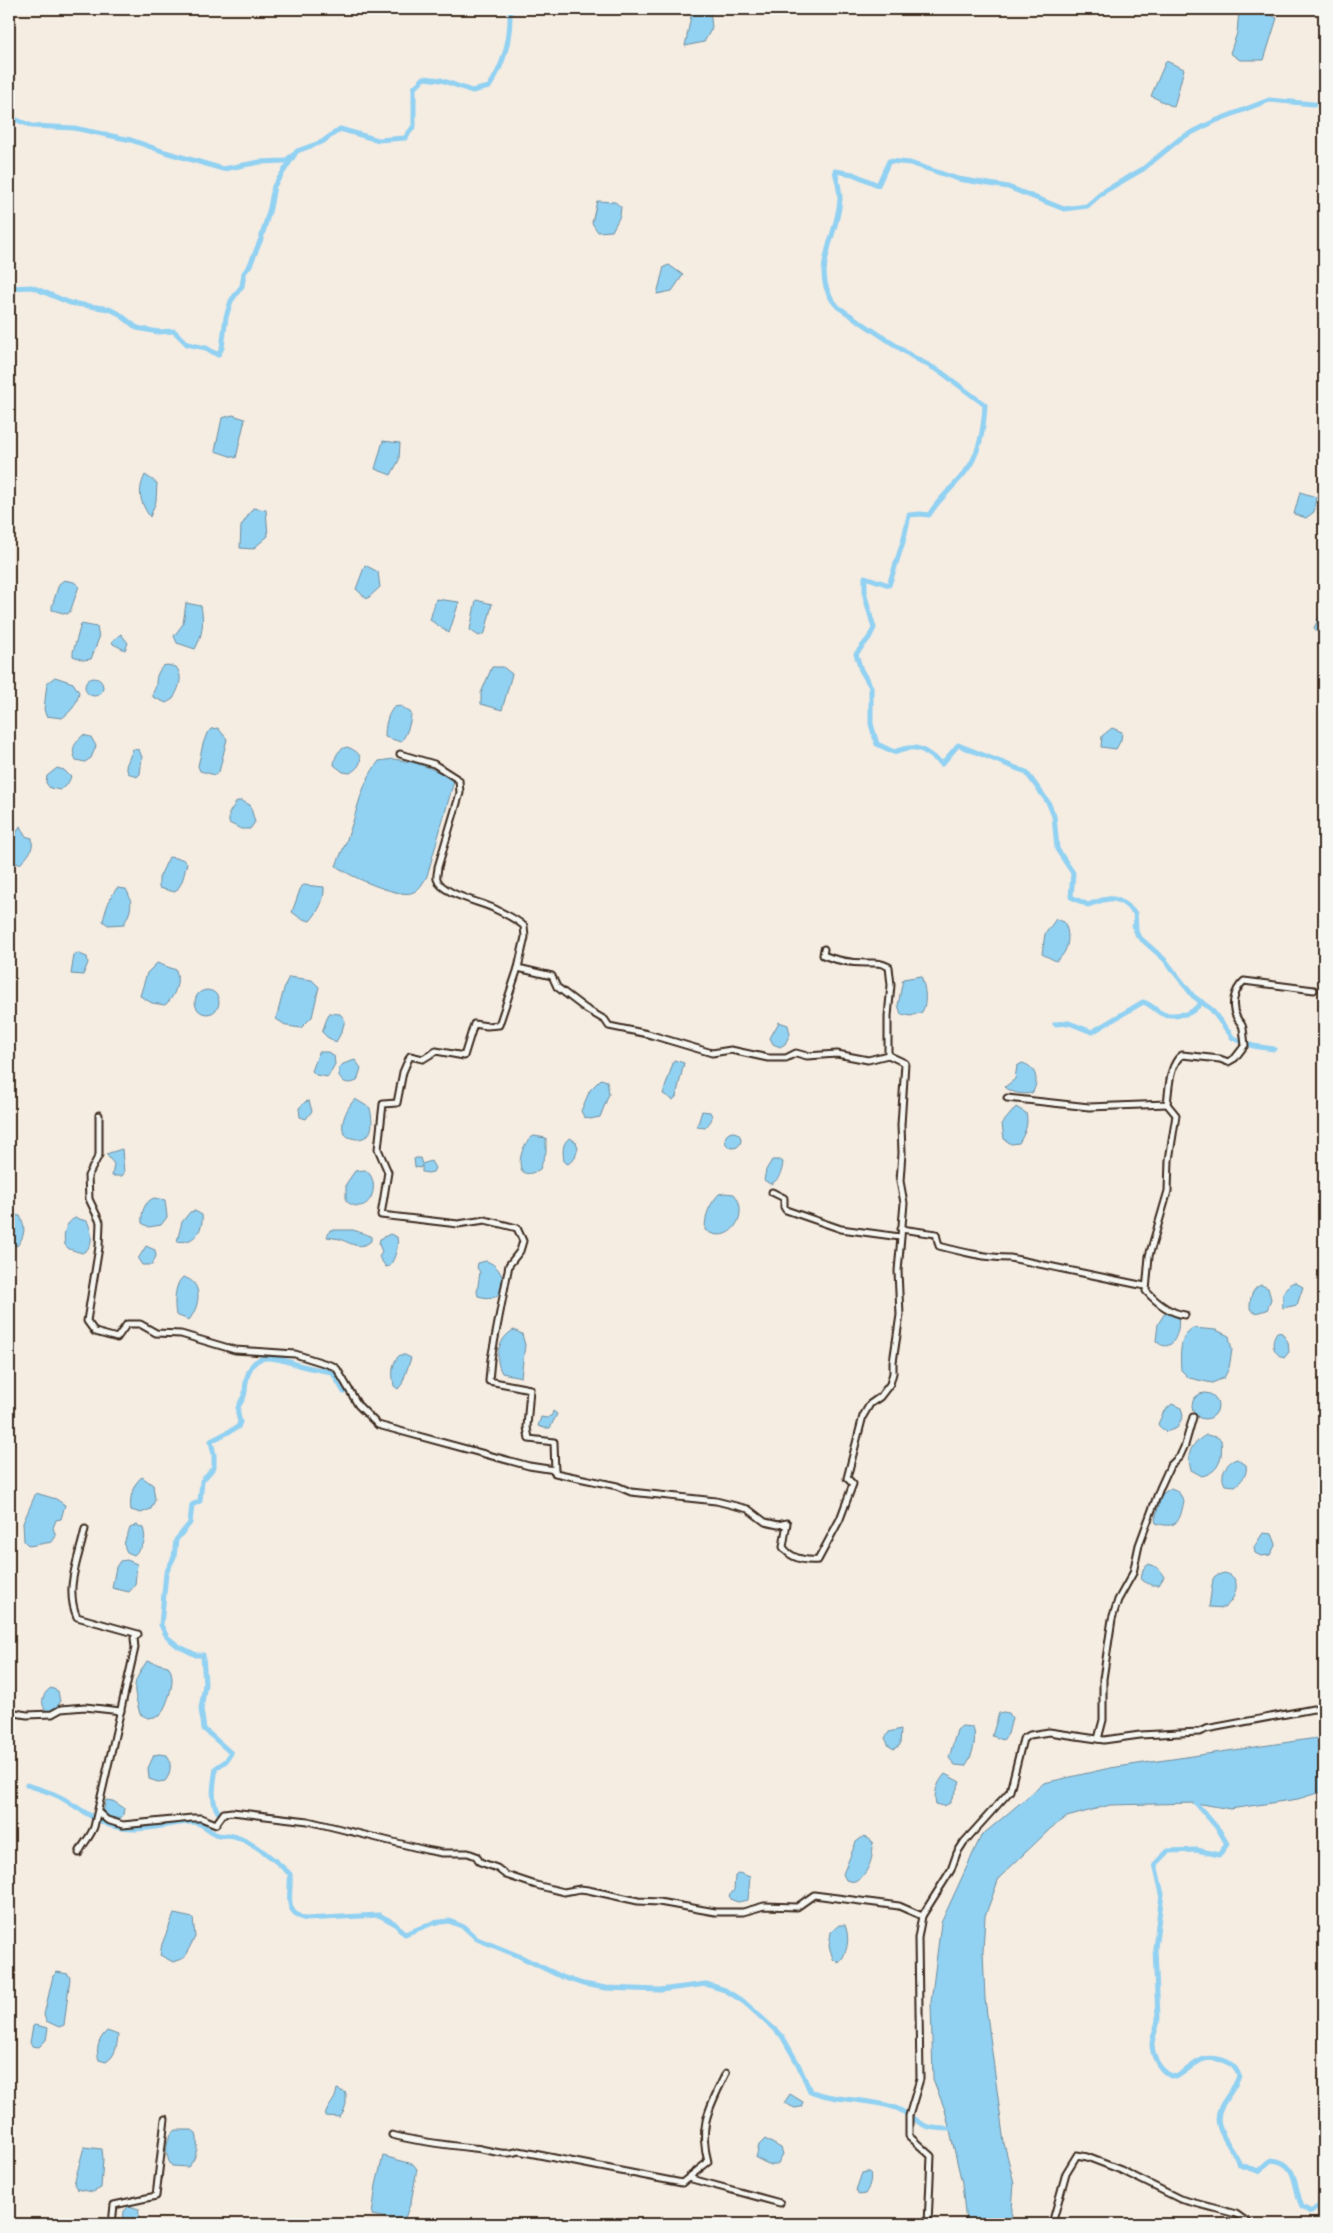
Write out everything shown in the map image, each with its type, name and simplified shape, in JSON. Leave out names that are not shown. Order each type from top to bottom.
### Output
[{"type":"street","points":[[400,754],[434,764],[459,780],[460,793],[438,867],[437,879],[441,886],[516,920],[524,926],[525,937],[518,968],[499,1025],[474,1024],[464,1056],[436,1051],[424,1059],[410,1056],[404,1072],[397,1103],[383,1104],[378,1149],[388,1172],[381,1215],[458,1224],[485,1220],[517,1228],[523,1241],[520,1251],[510,1265],[491,1359],[489,1381],[530,1389],[529,1439],[554,1442],[555,1473],[617,1486],[631,1492],[716,1501],[748,1509],[765,1522],[778,1525],[787,1523],[783,1547],[788,1554],[805,1561],[818,1560],[850,1496],[853,1484],[847,1478],[863,1416],[870,1404],[880,1397],[890,1384],[893,1373],[900,1315],[897,1290],[904,1203],[900,1181],[902,1153],[900,1125],[905,1063],[888,1055],[868,1060],[837,1054],[806,1056],[796,1053],[786,1058],[768,1058],[731,1050],[712,1053],[648,1034],[609,1026],[605,1020],[586,1009],[557,987],[552,976],[518,968]]},
{"type":"street","points":[[824,949],[823,955],[832,959],[868,963],[880,962],[889,967],[892,985],[888,1016],[888,1055]]},
{"type":"street","points":[[1185,1315],[1163,1307],[1146,1291],[1145,1286],[1149,1256],[1157,1235],[1170,1181],[1169,1160],[1176,1115],[1167,1104],[1173,1069],[1178,1057],[1182,1055],[1209,1057],[1228,1062],[1235,1058],[1244,1042],[1243,1026],[1236,1017],[1234,996],[1238,986],[1244,981],[1314,990]]},
{"type":"street","points":[[1007,1098],[1089,1107],[1167,1104]]},
{"type":"street","points":[[98,1115],[99,1155],[88,1176],[89,1199],[100,1222],[99,1247],[87,1321],[95,1332],[117,1338],[126,1324],[140,1324],[156,1333],[180,1334],[235,1350],[295,1354],[337,1369],[358,1405],[378,1425],[529,1466],[555,1470]]},
{"type":"street","points":[[772,1192],[784,1198],[786,1210],[826,1225],[900,1237]]},
{"type":"street","points":[[901,1230],[936,1234],[939,1246],[958,1251],[1010,1258],[1145,1286]]},
{"type":"street","points":[[1098,1739],[1103,1720],[1103,1679],[1112,1619],[1118,1600],[1133,1573],[1139,1546],[1160,1488],[1170,1466],[1180,1456],[1193,1417]]},
{"type":"street","points":[[79,1854],[83,1843],[90,1838],[94,1827],[135,1648],[134,1638],[138,1634],[77,1617],[72,1605],[72,1576],[78,1561],[85,1529]]},
{"type":"street","points":[[928,2224],[931,2156],[909,2136],[910,2116],[920,2079],[918,1938],[922,1916],[951,1870],[964,1842],[1010,1791],[1023,1740],[1030,1735],[1049,1732],[1098,1739],[1199,1732],[1206,1729],[1324,1707]]},
{"type":"street","points":[[9,1712],[27,1715],[52,1714],[61,1709],[86,1708],[121,1711]]},
{"type":"street","points":[[98,1812],[107,1820],[123,1825],[192,1818],[201,1818],[216,1824],[224,1813],[232,1812],[308,1821],[426,1850],[442,1853],[468,1853],[476,1856],[480,1862],[497,1868],[506,1876],[564,1892],[580,1889],[588,1890],[638,1901],[659,1902],[689,1909],[743,1912],[764,1906],[797,1907],[814,1895],[899,1906],[922,1916]]},
{"type":"street","points":[[392,2135],[508,2155],[519,2151],[682,2183],[708,2162],[703,2142],[708,2111],[726,2073]]},
{"type":"street","points":[[112,2224],[114,2205],[156,2196],[165,2119]]},
{"type":"street","points":[[1052,2224],[1066,2172],[1077,2155],[1121,2170],[1180,2199],[1236,2214],[1250,2224]]},
{"type":"street","points":[[688,2178],[780,2203]]},
{"type":"water","points":[[698,9],[710,9],[712,28],[704,42],[685,46],[691,16]]},
{"type":"water","points":[[1259,9],[1277,18],[1264,60],[1240,60],[1230,53],[1237,33],[1239,10]]},
{"type":"water","points":[[1166,61],[1184,69],[1174,107],[1151,96]]},
{"type":"water","points":[[597,201],[615,202],[621,207],[620,216],[612,231],[598,232],[592,223]]},
{"type":"water","points":[[669,265],[683,275],[672,291],[657,294],[664,267]]},
{"type":"water","points":[[233,415],[245,419],[236,458],[215,451],[222,418]]},
{"type":"water","points":[[383,441],[400,443],[399,460],[391,475],[375,469]]},
{"type":"water","points":[[145,475],[157,483],[156,501],[150,517],[144,507],[140,492]]},
{"type":"water","points":[[1300,492],[1316,497],[1314,512],[1306,518],[1294,514]]},
{"type":"water","points":[[253,508],[266,510],[268,536],[253,549],[240,548],[241,526]]},
{"type":"water","points":[[365,565],[378,572],[380,587],[367,599],[356,589]]},
{"type":"water","points":[[64,580],[74,582],[79,586],[70,612],[67,614],[52,610],[59,584]]},
{"type":"water","points":[[436,599],[459,602],[449,633],[430,620]]},
{"type":"water","points":[[476,600],[492,604],[485,633],[479,636],[470,630]]},
{"type":"water","points":[[186,603],[201,606],[202,628],[195,649],[177,643],[174,636],[183,624]]},
{"type":"water","points":[[1324,607],[1324,641],[1314,628]]},
{"type":"water","points":[[81,624],[97,627],[99,638],[91,659],[83,660],[73,656]]},
{"type":"water","points":[[121,634],[128,643],[125,650],[113,644],[112,641]]},
{"type":"water","points":[[163,666],[176,667],[180,679],[179,687],[173,699],[166,703],[153,697],[153,692],[158,673]]},
{"type":"water","points":[[492,667],[503,667],[512,674],[502,710],[481,704],[481,693]]},
{"type":"water","points":[[55,677],[73,683],[79,692],[74,707],[62,718],[46,716],[44,709],[47,683]]},
{"type":"water","points":[[94,678],[100,681],[103,687],[100,693],[94,696],[88,693],[85,687],[88,681]]},
{"type":"water","points":[[401,706],[411,713],[408,728],[401,742],[385,737],[388,717],[394,707]]},
{"type":"water","points":[[218,728],[227,739],[219,772],[215,775],[200,771],[198,766],[207,733],[211,729]]},
{"type":"water","points":[[1112,728],[1122,732],[1121,740],[1116,749],[1101,747],[1102,736]]},
{"type":"water","points":[[83,735],[91,737],[96,746],[91,758],[85,762],[76,760],[73,752],[73,749]]},
{"type":"water","points":[[347,747],[357,752],[360,759],[358,766],[350,773],[343,772],[334,765],[338,753],[341,749]]},
{"type":"water","points":[[133,749],[139,750],[142,757],[140,774],[137,777],[128,773],[126,766]]},
{"type":"water","points":[[393,759],[425,766],[440,772],[454,781],[427,876],[419,889],[411,893],[384,889],[361,880],[336,866],[368,778],[379,761]]},
{"type":"water","points":[[57,768],[64,770],[71,777],[67,785],[60,790],[50,788],[46,783],[47,776]]},
{"type":"water","points":[[237,801],[250,805],[255,822],[250,829],[241,829],[229,823],[229,813]]},
{"type":"water","points":[[20,826],[25,836],[32,838],[32,846],[26,858],[20,864],[9,862],[9,848]]},
{"type":"water","points":[[169,857],[182,859],[187,863],[182,882],[175,892],[159,888],[159,878]]},
{"type":"water","points":[[304,885],[324,887],[320,906],[310,921],[300,918],[292,912],[301,887]]},
{"type":"water","points":[[117,888],[126,889],[131,903],[130,911],[124,924],[108,925],[103,921],[110,900]]},
{"type":"water","points":[[1056,919],[1064,922],[1068,932],[1068,943],[1064,953],[1056,961],[1042,954],[1045,934]]},
{"type":"water","points":[[77,953],[87,957],[88,963],[83,975],[71,974],[74,955]]},
{"type":"water","points":[[157,963],[176,970],[177,975],[176,989],[172,998],[165,1005],[152,1003],[140,996],[147,973]]},
{"type":"water","points":[[921,976],[925,994],[925,1004],[922,1012],[911,1016],[901,1014],[898,1005],[903,979]]},
{"type":"water","points":[[289,977],[312,980],[319,987],[312,1017],[301,1028],[287,1026],[276,1019]]},
{"type":"water","points":[[207,990],[216,993],[219,1002],[216,1011],[207,1014],[198,1011],[195,1002],[198,993]]},
{"type":"water","points":[[329,1013],[340,1014],[345,1020],[336,1042],[322,1032]]},
{"type":"water","points":[[779,1022],[788,1025],[790,1034],[785,1044],[780,1047],[773,1044],[770,1038]]},
{"type":"water","points":[[319,1052],[328,1052],[334,1056],[335,1064],[328,1077],[316,1075],[312,1071]]},
{"type":"water","points":[[355,1060],[361,1068],[357,1081],[345,1082],[339,1077],[339,1068],[343,1064]]},
{"type":"water","points":[[674,1060],[684,1063],[676,1097],[673,1100],[663,1094]]},
{"type":"water","points":[[1022,1063],[1031,1067],[1035,1075],[1036,1084],[1032,1093],[1017,1093],[1005,1087],[1015,1079],[1017,1066]]},
{"type":"water","points":[[601,1079],[607,1081],[609,1094],[600,1117],[590,1119],[584,1117],[581,1111],[590,1090]]},
{"type":"water","points":[[355,1099],[370,1108],[372,1119],[370,1133],[367,1136],[356,1139],[350,1138],[343,1130],[343,1121]]},
{"type":"water","points":[[309,1101],[312,1111],[306,1119],[300,1117],[299,1108]]},
{"type":"water","points":[[1016,1107],[1026,1113],[1027,1125],[1019,1143],[1011,1144],[1004,1139],[1002,1124]]},
{"type":"water","points":[[702,1111],[710,1112],[712,1117],[705,1128],[697,1127]]},
{"type":"water","points":[[733,1132],[741,1140],[733,1148],[725,1140]]},
{"type":"water","points":[[534,1136],[546,1138],[546,1152],[540,1169],[531,1173],[524,1173],[520,1162],[521,1154],[524,1146]]},
{"type":"water","points":[[570,1138],[576,1142],[578,1148],[575,1158],[568,1164],[564,1162],[563,1148]]},
{"type":"water","points":[[122,1149],[124,1173],[122,1176],[112,1176],[114,1164],[106,1154]]},
{"type":"water","points":[[420,1158],[422,1164],[431,1161],[435,1168],[433,1172],[422,1172],[422,1165],[420,1168],[415,1167],[414,1159]]},
{"type":"water","points":[[772,1160],[783,1162],[780,1176],[770,1184],[764,1180],[766,1170]]},
{"type":"water","points":[[365,1170],[373,1182],[371,1197],[362,1206],[354,1206],[346,1201],[346,1184],[355,1171]]},
{"type":"water","points":[[719,1194],[734,1194],[739,1202],[739,1218],[730,1232],[722,1235],[714,1234],[705,1230],[707,1215],[710,1206]]},
{"type":"water","points":[[154,1198],[165,1200],[167,1217],[161,1225],[149,1227],[142,1223],[142,1215],[146,1205]]},
{"type":"water","points":[[195,1211],[202,1215],[199,1231],[188,1241],[177,1241],[182,1222],[190,1212]]},
{"type":"water","points":[[9,1214],[20,1216],[24,1228],[22,1239],[17,1246],[9,1242]]},
{"type":"water","points":[[75,1218],[87,1221],[90,1229],[91,1243],[82,1253],[69,1249],[65,1245],[66,1229]]},
{"type":"water","points":[[330,1230],[353,1230],[371,1236],[371,1241],[360,1246],[352,1244],[340,1239],[327,1237]]},
{"type":"water","points":[[390,1234],[397,1237],[397,1244],[392,1263],[386,1267],[379,1257],[382,1252],[379,1244],[380,1239]]},
{"type":"water","points":[[146,1246],[155,1250],[156,1256],[152,1265],[142,1265],[138,1259]]},
{"type":"water","points":[[486,1261],[494,1265],[499,1271],[503,1285],[501,1291],[496,1296],[489,1298],[478,1296],[477,1292],[480,1272],[477,1268],[478,1263]]},
{"type":"water","points":[[183,1277],[194,1284],[198,1295],[196,1308],[189,1320],[176,1315],[175,1310],[176,1289]]},
{"type":"water","points":[[1294,1282],[1303,1287],[1297,1305],[1283,1308],[1285,1290]]},
{"type":"water","points":[[1261,1285],[1268,1288],[1271,1299],[1267,1310],[1255,1313],[1250,1309],[1251,1298],[1255,1289]]},
{"type":"water","points":[[1165,1313],[1178,1316],[1179,1321],[1177,1334],[1171,1344],[1167,1346],[1156,1341],[1158,1324]]},
{"type":"water","points":[[1193,1328],[1216,1330],[1229,1336],[1232,1350],[1229,1368],[1224,1378],[1212,1383],[1189,1378],[1181,1370],[1181,1346],[1188,1331]]},
{"type":"water","points":[[514,1330],[522,1334],[525,1345],[521,1377],[502,1373],[498,1361],[501,1343]]},
{"type":"water","points":[[1277,1332],[1282,1333],[1288,1342],[1289,1352],[1284,1358],[1277,1354],[1273,1344]]},
{"type":"water","points":[[400,1355],[411,1358],[402,1384],[398,1389],[394,1386],[393,1369],[395,1361]]},
{"type":"water","points":[[1205,1393],[1214,1397],[1218,1406],[1214,1415],[1205,1419],[1196,1415],[1192,1406],[1196,1397]]},
{"type":"water","points":[[1172,1404],[1181,1408],[1183,1416],[1177,1428],[1166,1432],[1158,1424],[1164,1411]]},
{"type":"water","points":[[553,1411],[557,1414],[550,1428],[538,1426],[541,1417],[547,1418],[552,1415]]},
{"type":"water","points":[[1206,1435],[1217,1437],[1221,1440],[1221,1458],[1213,1471],[1202,1476],[1191,1470],[1189,1459],[1193,1446]]},
{"type":"water","points":[[1237,1459],[1246,1465],[1245,1474],[1242,1480],[1235,1486],[1225,1485],[1223,1473],[1230,1463]]},
{"type":"water","points":[[142,1477],[153,1485],[155,1500],[151,1509],[141,1513],[131,1510],[131,1501],[134,1487]]},
{"type":"water","points":[[1171,1488],[1178,1491],[1184,1501],[1179,1518],[1177,1522],[1169,1525],[1156,1523],[1155,1519],[1162,1494]]},
{"type":"water","points":[[36,1493],[56,1499],[65,1505],[61,1519],[56,1520],[53,1528],[56,1536],[52,1542],[29,1546],[24,1541],[23,1523]]},
{"type":"water","points":[[137,1525],[143,1528],[145,1540],[134,1555],[127,1552],[125,1543],[130,1528]]},
{"type":"water","points":[[1263,1533],[1272,1534],[1276,1544],[1270,1555],[1261,1556],[1255,1553],[1254,1547]]},
{"type":"water","points":[[127,1560],[137,1564],[135,1585],[129,1592],[112,1588],[116,1567],[120,1561]]},
{"type":"water","points":[[1149,1564],[1158,1568],[1164,1577],[1159,1585],[1151,1585],[1141,1580],[1143,1569]]},
{"type":"water","points":[[1224,1573],[1234,1579],[1236,1583],[1235,1594],[1224,1608],[1209,1607],[1213,1579],[1215,1576]]},
{"type":"water","points":[[147,1661],[168,1666],[172,1678],[166,1705],[160,1716],[148,1718],[140,1714],[135,1692],[136,1681]]},
{"type":"water","points":[[51,1688],[58,1691],[60,1702],[55,1711],[48,1712],[43,1706],[43,1700],[45,1693]]},
{"type":"water","points":[[999,1713],[1009,1713],[1012,1718],[1008,1734],[1003,1740],[992,1736]]},
{"type":"water","points":[[962,1726],[973,1727],[975,1737],[972,1752],[965,1766],[955,1765],[949,1758],[957,1730]]},
{"type":"water","points":[[901,1729],[900,1745],[894,1749],[889,1746],[885,1738],[889,1732]]},
{"type":"water","points":[[1324,1737],[1324,1791],[1298,1799],[1230,1809],[1196,1803],[1110,1805],[1067,1817],[1051,1828],[999,1878],[985,1916],[983,1951],[985,1999],[1004,2143],[1014,2183],[1011,2224],[966,2224],[962,2183],[945,2110],[933,2079],[931,2002],[941,1923],[981,1836],[1044,1783],[1110,1768]]},
{"type":"water","points":[[154,1755],[167,1755],[170,1761],[170,1768],[169,1775],[165,1781],[158,1782],[149,1779],[148,1768]]},
{"type":"water","points":[[945,1774],[960,1782],[950,1803],[944,1806],[936,1804],[935,1796],[938,1784]]},
{"type":"water","points":[[106,1800],[113,1801],[124,1808],[120,1819],[107,1816],[103,1812]]},
{"type":"water","points":[[864,1836],[872,1841],[873,1847],[867,1870],[855,1882],[846,1880],[843,1874],[856,1842]]},
{"type":"water","points":[[739,1873],[750,1877],[748,1900],[738,1902],[732,1900],[729,1896],[734,1890],[735,1876]]},
{"type":"water","points":[[174,1914],[193,1918],[195,1937],[184,1958],[173,1962],[160,1955],[162,1944]]},
{"type":"water","points":[[839,1925],[845,1925],[848,1940],[846,1950],[839,1963],[833,1959],[829,1946],[831,1932]]},
{"type":"water","points":[[57,1972],[68,1974],[70,1978],[64,2025],[59,2027],[46,2021],[44,2015],[53,1976]]},
{"type":"water","points":[[33,2026],[48,2028],[46,2040],[39,2047],[32,2046],[30,2043]]},
{"type":"water","points":[[107,2031],[118,2035],[114,2053],[106,2062],[99,2060],[97,2052],[100,2041]]},
{"type":"water","points":[[337,2089],[346,2093],[346,2104],[343,2113],[340,2117],[325,2116],[335,2097]]},
{"type":"water","points":[[790,2094],[803,2102],[801,2107],[795,2108],[784,2103]]},
{"type":"water","points":[[175,2130],[192,2130],[196,2133],[196,2151],[188,2167],[172,2166],[169,2162],[167,2147],[169,2137]]},
{"type":"water","points":[[765,2139],[781,2148],[783,2154],[777,2165],[770,2165],[756,2158],[759,2145]]},
{"type":"water","points":[[84,2147],[102,2149],[101,2188],[93,2192],[77,2189],[74,2184]]},
{"type":"water","points":[[383,2156],[413,2164],[417,2169],[411,2202],[405,2218],[391,2219],[372,2215],[376,2185]]},
{"type":"water","points":[[870,2172],[869,2187],[865,2194],[859,2195],[856,2190],[862,2173]]},
{"type":"water","points":[[129,2206],[139,2209],[138,2224],[123,2224],[124,2211]]},
{"type":"waterway","points":[[9,288],[32,287],[70,303],[109,309],[118,313],[137,328],[158,332],[174,331],[187,344],[206,348],[218,355],[222,348],[226,317],[231,301],[242,286],[244,273],[250,265],[261,239],[274,186],[297,151],[322,142],[340,129],[378,140],[405,138],[414,126],[414,88],[424,78],[441,80],[472,91],[489,87],[495,78],[506,50],[510,9]]},
{"type":"waterway","points":[[1136,929],[1135,913],[1118,900],[1108,899],[1088,905],[1071,897],[1073,873],[1057,849],[1054,816],[1048,802],[1026,772],[958,745],[942,764],[920,749],[909,748],[894,752],[877,744],[871,724],[871,687],[861,670],[856,654],[869,638],[874,628],[865,596],[865,577],[889,585],[903,542],[909,515],[929,515],[971,464],[980,440],[985,405],[941,372],[913,357],[838,307],[829,294],[824,268],[840,198],[835,171],[853,174],[878,185],[889,161],[910,163],[958,179],[1008,187],[1064,209],[1087,206],[1103,192],[1143,169],[1181,138],[1215,121],[1269,100],[1324,105]]},
{"type":"waterway","points":[[9,117],[32,126],[74,128],[131,140],[223,169],[260,162],[285,161],[293,155]]},
{"type":"waterway","points":[[1134,926],[1138,936],[1165,960],[1193,996],[1211,1009],[1233,1038],[1253,1046],[1274,1049]]},
{"type":"waterway","points":[[1055,1024],[1069,1023],[1092,1032],[1143,1002],[1166,1015],[1188,1013],[1202,1002]]},
{"type":"waterway","points":[[218,1812],[213,1796],[216,1768],[226,1761],[231,1753],[204,1729],[201,1709],[205,1684],[203,1655],[196,1655],[178,1646],[167,1637],[161,1625],[166,1573],[174,1557],[176,1540],[190,1523],[192,1505],[200,1501],[202,1481],[214,1467],[211,1441],[238,1427],[240,1422],[238,1407],[244,1395],[250,1369],[255,1362],[268,1358],[277,1359],[332,1372],[344,1392]]},
{"type":"waterway","points":[[27,1785],[58,1796],[97,1820],[119,1828],[140,1829],[196,1822],[215,1834],[231,1835],[242,1839],[264,1852],[290,1874],[291,1907],[298,1916],[305,1919],[379,1915],[394,1923],[405,1934],[433,1923],[449,1921],[464,1927],[477,1939],[519,1956],[562,1977],[583,1984],[606,1988],[660,1990],[706,1984],[725,1990],[744,2002],[782,2036],[798,2064],[810,2091],[831,2097],[885,2105],[900,2110],[926,2126],[952,2129]]},
{"type":"waterway","points":[[1196,1803],[1219,1830],[1227,1844],[1219,1855],[1197,1850],[1168,1851],[1155,1864],[1162,1894],[1155,1948],[1158,2018],[1152,2042],[1154,2056],[1159,2066],[1166,2073],[1176,2077],[1198,2062],[1208,2058],[1222,2060],[1233,2066],[1239,2076],[1221,2107],[1218,2122],[1220,2130],[1240,2165],[1259,2171],[1271,2160],[1280,2162],[1291,2170],[1302,2207],[1311,2212],[1324,2202]]}]
